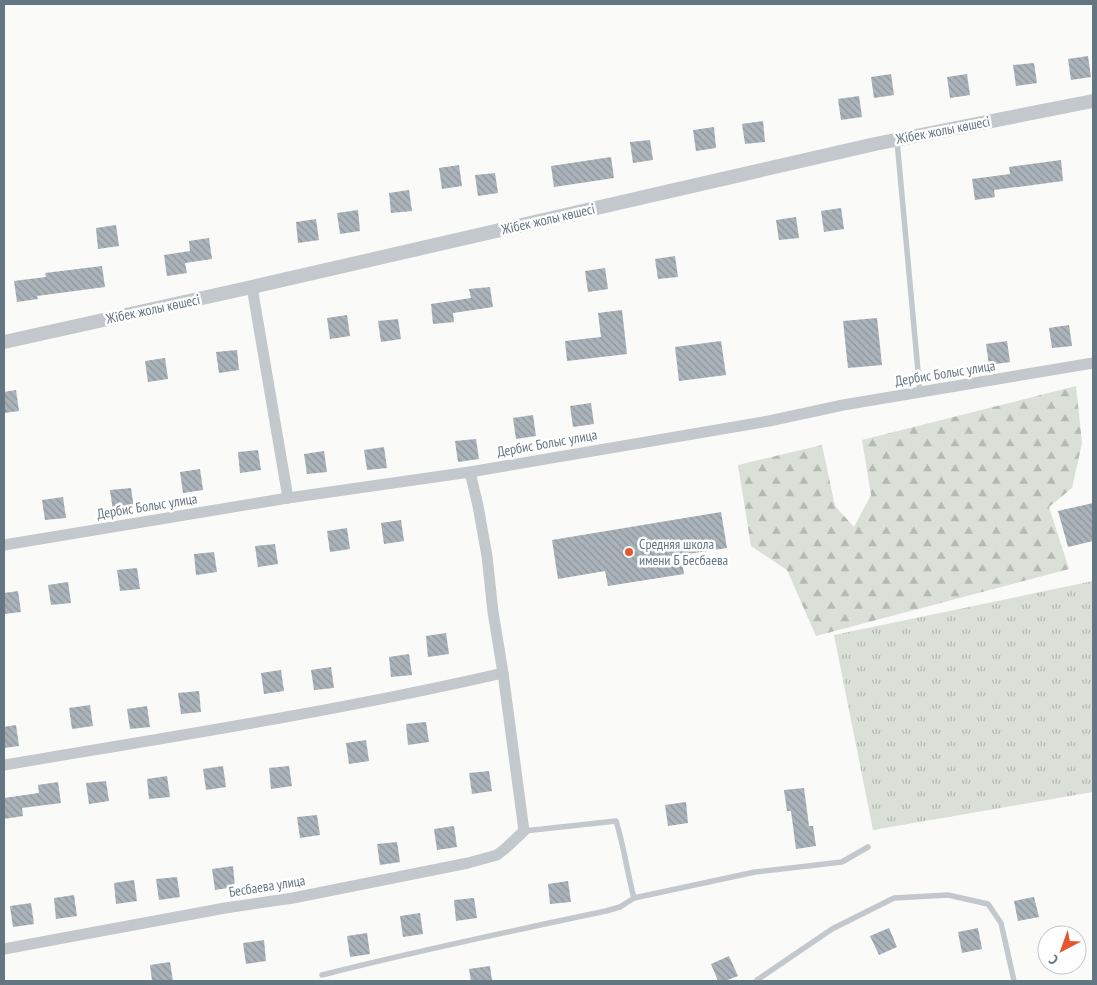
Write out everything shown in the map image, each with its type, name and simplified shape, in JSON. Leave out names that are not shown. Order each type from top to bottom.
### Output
[{"type":"street","name":"Жібек жолы көшесі","points":[[4,342],[897,139],[1093,101]]},
{"type":"street","points":[[252,287],[288,498]]},
{"type":"street","name":"Дербис Болыс улица","points":[[4,545],[288,498],[470,472],[769,421],[843,405],[1093,363]]},
{"type":"street","points":[[470,472],[487,556],[493,612],[524,830]]},
{"type":"street","points":[[4,765],[321,711],[503,673]]},
{"type":"street","name":"Бесбаева улица","points":[[4,949],[225,908],[293,898],[468,864],[497,855],[524,830]]},
{"type":"lane","points":[[897,139],[920,392]]},
{"type":"lane","points":[[524,830],[616,821],[623,843],[628,876],[634,898]]},
{"type":"lane","points":[[322,975],[436,946],[484,938],[606,911],[634,898],[755,872],[842,862],[868,847]]},
{"type":"lane","points":[[757,980],[832,929],[894,898],[948,895],[988,904],[1001,923],[1014,981]]},
{"type":"green space","points":[[1076,386],[1082,443],[1072,488],[1049,507],[1069,569],[816,636],[787,570],[751,546],[738,465],[822,445],[835,506],[854,527],[871,495],[862,440]]},
{"type":"green space","points":[[1093,581],[1093,792],[873,830],[834,635]]},
{"type":"building","points":[[1088,56],[1091,77],[1071,80],[1068,59]]},
{"type":"building","points":[[1034,63],[1037,83],[1016,86],[1013,65]]},
{"type":"building","points":[[891,74],[894,95],[874,98],[871,77]]},
{"type":"building","points":[[967,74],[970,95],[950,98],[947,77]]},
{"type":"building","points":[[859,96],[862,117],[841,120],[838,99]]},
{"type":"building","points":[[763,121],[765,142],[745,144],[742,124]]},
{"type":"building","points":[[714,127],[716,148],[696,151],[693,130]]},
{"type":"building","points":[[650,140],[653,160],[633,163],[630,142]]},
{"type":"building","points":[[611,157],[614,178],[554,187],[551,166]]},
{"type":"building","points":[[1061,160],[1063,181],[994,190],[995,197],[975,200],[972,179],[1010,174],[1009,167]]},
{"type":"building","points":[[459,165],[462,186],[442,189],[439,168]]},
{"type":"building","points":[[495,173],[498,193],[478,196],[475,175]]},
{"type":"building","points":[[409,190],[412,211],[391,213],[389,193]]},
{"type":"building","points":[[841,208],[844,229],[824,232],[821,211]]},
{"type":"building","points":[[358,210],[360,231],[340,234],[337,213]]},
{"type":"building","points":[[796,217],[799,238],[779,240],[776,220]]},
{"type":"building","points":[[316,219],[319,240],[298,243],[296,222]]},
{"type":"building","points":[[116,225],[119,246],[98,249],[96,228]]},
{"type":"building","points":[[209,238],[212,259],[185,263],[187,273],[167,276],[164,255],[190,251],[189,241]]},
{"type":"building","points":[[675,256],[678,277],[658,279],[655,259]]},
{"type":"building","points":[[102,266],[105,287],[37,296],[38,299],[17,302],[14,281],[46,277],[45,273]]},
{"type":"building","points":[[605,268],[608,289],[588,292],[585,271]]},
{"type":"building","points":[[490,287],[493,307],[453,313],[454,322],[433,324],[431,304],[471,298],[469,289]]},
{"type":"building","points":[[622,310],[627,354],[567,361],[565,341],[601,337],[598,313]]},
{"type":"building","points":[[347,315],[350,336],[330,339],[327,318]]},
{"type":"building","points":[[877,318],[882,365],[848,368],[843,321]]},
{"type":"building","points":[[398,319],[401,339],[381,342],[378,321]]},
{"type":"building","points":[[1069,325],[1072,346],[1052,348],[1049,328]]},
{"type":"building","points":[[721,341],[726,375],[679,381],[675,347]]},
{"type":"building","points":[[1007,341],[1010,362],[989,365],[986,344]]},
{"type":"building","points":[[237,350],[239,370],[219,373],[216,352]]},
{"type":"building","points":[[165,358],[168,379],[148,382],[145,361]]},
{"type":"building","points":[[16,390],[19,411],[4,413],[4,392]]},
{"type":"building","points":[[591,403],[594,424],[573,427],[570,406]]},
{"type":"building","points":[[533,415],[536,436],[516,439],[513,418]]},
{"type":"building","points":[[476,439],[479,459],[458,462],[455,441]]},
{"type":"building","points":[[384,447],[387,468],[367,470],[364,450]]},
{"type":"building","points":[[258,450],[261,470],[240,473],[238,452]]},
{"type":"building","points":[[324,451],[327,472],[307,474],[304,454]]},
{"type":"building","points":[[200,469],[203,490],[183,493],[180,472]]},
{"type":"building","points":[[131,488],[134,509],[113,511],[110,490]]},
{"type":"building","points":[[63,497],[66,518],[45,520],[42,500]]},
{"type":"building","points":[[1093,503],[1093,541],[1068,547],[1058,511]]},
{"type":"building","name":"Средняя школа имени Б Бесбаева","points":[[721,512],[727,548],[681,555],[684,574],[608,586],[605,571],[558,579],[552,540]]},
{"type":"building","points":[[401,520],[404,541],[384,544],[381,523]]},
{"type":"building","points":[[347,528],[350,549],[330,552],[327,531]]},
{"type":"building","points":[[275,544],[278,564],[258,567],[255,546]]},
{"type":"building","points":[[214,552],[217,572],[196,575],[194,554]]},
{"type":"building","points":[[137,568],[140,589],[120,591],[117,570]]},
{"type":"building","points":[[68,582],[71,603],[51,605],[48,585]]},
{"type":"building","points":[[18,591],[21,612],[4,614],[4,593]]},
{"type":"building","points":[[446,633],[449,654],[428,657],[426,636]]},
{"type":"building","points":[[409,654],[412,675],[391,677],[389,657]]},
{"type":"building","points":[[331,667],[334,688],[314,690],[311,670]]},
{"type":"building","points":[[281,670],[284,691],[264,694],[261,673]]},
{"type":"building","points":[[199,691],[201,712],[181,714],[178,693]]},
{"type":"building","points":[[90,705],[93,726],[72,729],[69,708]]},
{"type":"building","points":[[147,706],[150,727],[130,729],[127,709]]},
{"type":"building","points":[[426,722],[429,742],[408,745],[406,724]]},
{"type":"building","points":[[16,725],[19,746],[4,748],[4,727]]},
{"type":"building","points":[[366,740],[369,761],[349,764],[346,743]]},
{"type":"building","points":[[223,766],[226,787],[206,790],[203,769]]},
{"type":"building","points":[[289,766],[292,786],[271,789],[269,768]]},
{"type":"building","points":[[489,771],[492,791],[472,794],[469,773]]},
{"type":"building","points":[[167,776],[170,797],[149,799],[147,779]]},
{"type":"building","points":[[106,781],[109,801],[89,804],[86,783]]},
{"type":"building","points":[[58,782],[61,803],[22,808],[23,816],[4,819],[4,798],[39,793],[38,785]]},
{"type":"building","points":[[804,788],[809,826],[813,826],[816,846],[796,849],[791,811],[787,811],[784,790]]},
{"type":"building","points":[[686,802],[688,823],[668,826],[665,805]]},
{"type":"building","points":[[317,815],[320,835],[300,838],[297,817]]},
{"type":"building","points":[[454,826],[457,847],[437,850],[434,829]]},
{"type":"building","points":[[397,842],[400,862],[380,865],[377,844]]},
{"type":"building","points":[[233,866],[235,887],[215,890],[212,869]]},
{"type":"building","points":[[177,877],[180,897],[159,900],[156,879]]},
{"type":"building","points":[[134,880],[137,901],[116,904],[114,883]]},
{"type":"building","points":[[568,881],[571,902],[550,904],[548,884]]},
{"type":"building","points":[[74,895],[77,916],[56,919],[54,898]]},
{"type":"building","points":[[1034,897],[1039,917],[1018,921],[1014,901]]},
{"type":"building","points":[[474,898],[477,918],[456,921],[454,900]]},
{"type":"building","points":[[31,903],[34,924],[13,927],[10,906]]},
{"type":"building","points":[[420,913],[423,934],[403,937],[400,916]]},
{"type":"building","points":[[889,928],[897,947],[879,955],[870,936]]},
{"type":"building","points":[[978,928],[982,949],[962,953],[958,932]]},
{"type":"building","points":[[367,933],[370,954],[350,957],[347,936]]},
{"type":"building","points":[[264,940],[266,961],[246,964],[243,943]]},
{"type":"building","points":[[729,956],[738,976],[725,981],[718,981],[711,964]]},
{"type":"building","points":[[170,962],[173,981],[152,981],[150,965]]},
{"type":"building","points":[[490,966],[492,981],[471,981],[469,969]]},
{"type":"place","name":"Средняя школа имени Б Бесбаева","points":[[629,552]]}]
